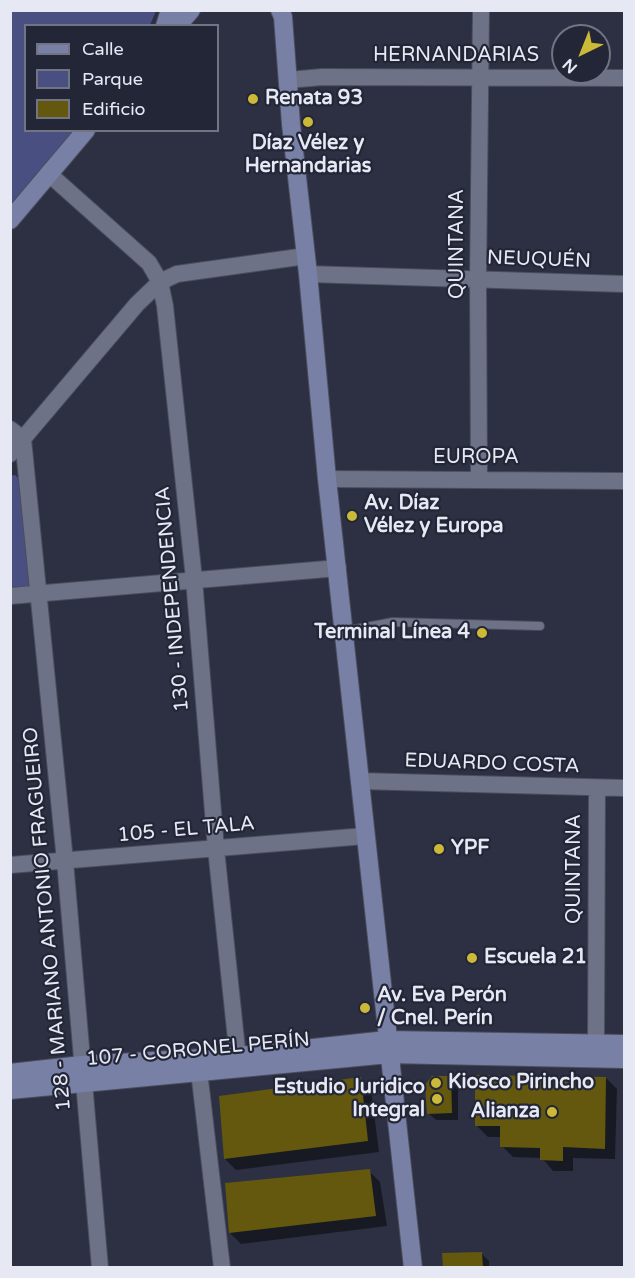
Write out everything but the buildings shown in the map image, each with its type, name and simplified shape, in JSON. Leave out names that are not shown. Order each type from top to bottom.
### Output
[{"type":"main road","points":[[179,24],[190,10]]},
{"type":"main road","points":[[282,13],[327,478],[413,1268]]},
{"type":"main road","points":[[10,220],[84,132]]},
{"type":"main road","points":[[597,1051],[624,1044]]},
{"type":"main road","name":"107 - CORONEL PERÍN","points":[[10,1090],[83,1073],[239,1063],[388,1047],[597,1051]]},
{"type":"main road","points":[[597,1051],[624,1059]]},
{"type":"main road","name":"107 - CORONEL PERÍN","points":[[10,1073],[200,1071],[239,1063]]},
{"type":"street","name":"QUINTANA","points":[[479,478],[478,279],[481,10]]},
{"type":"street","name":"HERNANDARIAS","points":[[288,80],[322,77],[624,78]]},
{"type":"street","name":"130 - INDEPENDENCIA","points":[[48,173],[149,263],[160,282],[165,306],[194,579],[216,849],[239,1063]]},
{"type":"street","name":"NEUQUÉN","points":[[160,282],[177,274],[307,265],[478,279],[624,284]]},
{"type":"street","points":[[10,454],[17,434],[160,282]]},
{"type":"street","name":"128 - MARIANO ANTONIO FRAGUEIRO","points":[[17,434],[38,594],[100,1268]]},
{"type":"street","name":"EUROPA","points":[[327,478],[624,481]]},
{"type":"street","points":[[10,596],[338,568]]},
{"type":"street","name":"EDUARDO COSTA","points":[[359,781],[624,788]]},
{"type":"street","name":"QUINTANA","points":[[597,788],[597,1051]]},
{"type":"street","name":"105 - EL TALA","points":[[10,865],[365,836]]},
{"type":"street","points":[[200,1071],[222,1268]]},
{"type":"lane","points":[[345,631],[393,622],[540,627]]},
{"type":"green space","points":[[11,10],[156,11],[150,24],[24,24],[24,132],[78,132],[10,212]]},
{"type":"green space","points":[[15,475],[19,479],[31,586],[11,589],[10,476]]},
{"type":"place","name":"Renata 93","points":[[253,99]]},
{"type":"place","name":"Díaz Vélez y Hernandarias","points":[[308,122]]},
{"type":"place","name":"Av. Díaz Vélez y Europa","points":[[352,516]]},
{"type":"place","name":"Terminal Línea 4","points":[[482,633]]},
{"type":"place","name":"YPF","points":[[439,849]]},
{"type":"place","name":"Escuela 21","points":[[472,958]]},
{"type":"place","name":"Av. Eva Perón / Cnel. Perín","points":[[365,1008]]},
{"type":"place","name":"Kiosco Pirincho","points":[[436,1083]]},
{"type":"place","name":"Estudio Juridico Integral","points":[[437,1099]]},
{"type":"place","name":"Alianza","points":[[552,1112]]}]
